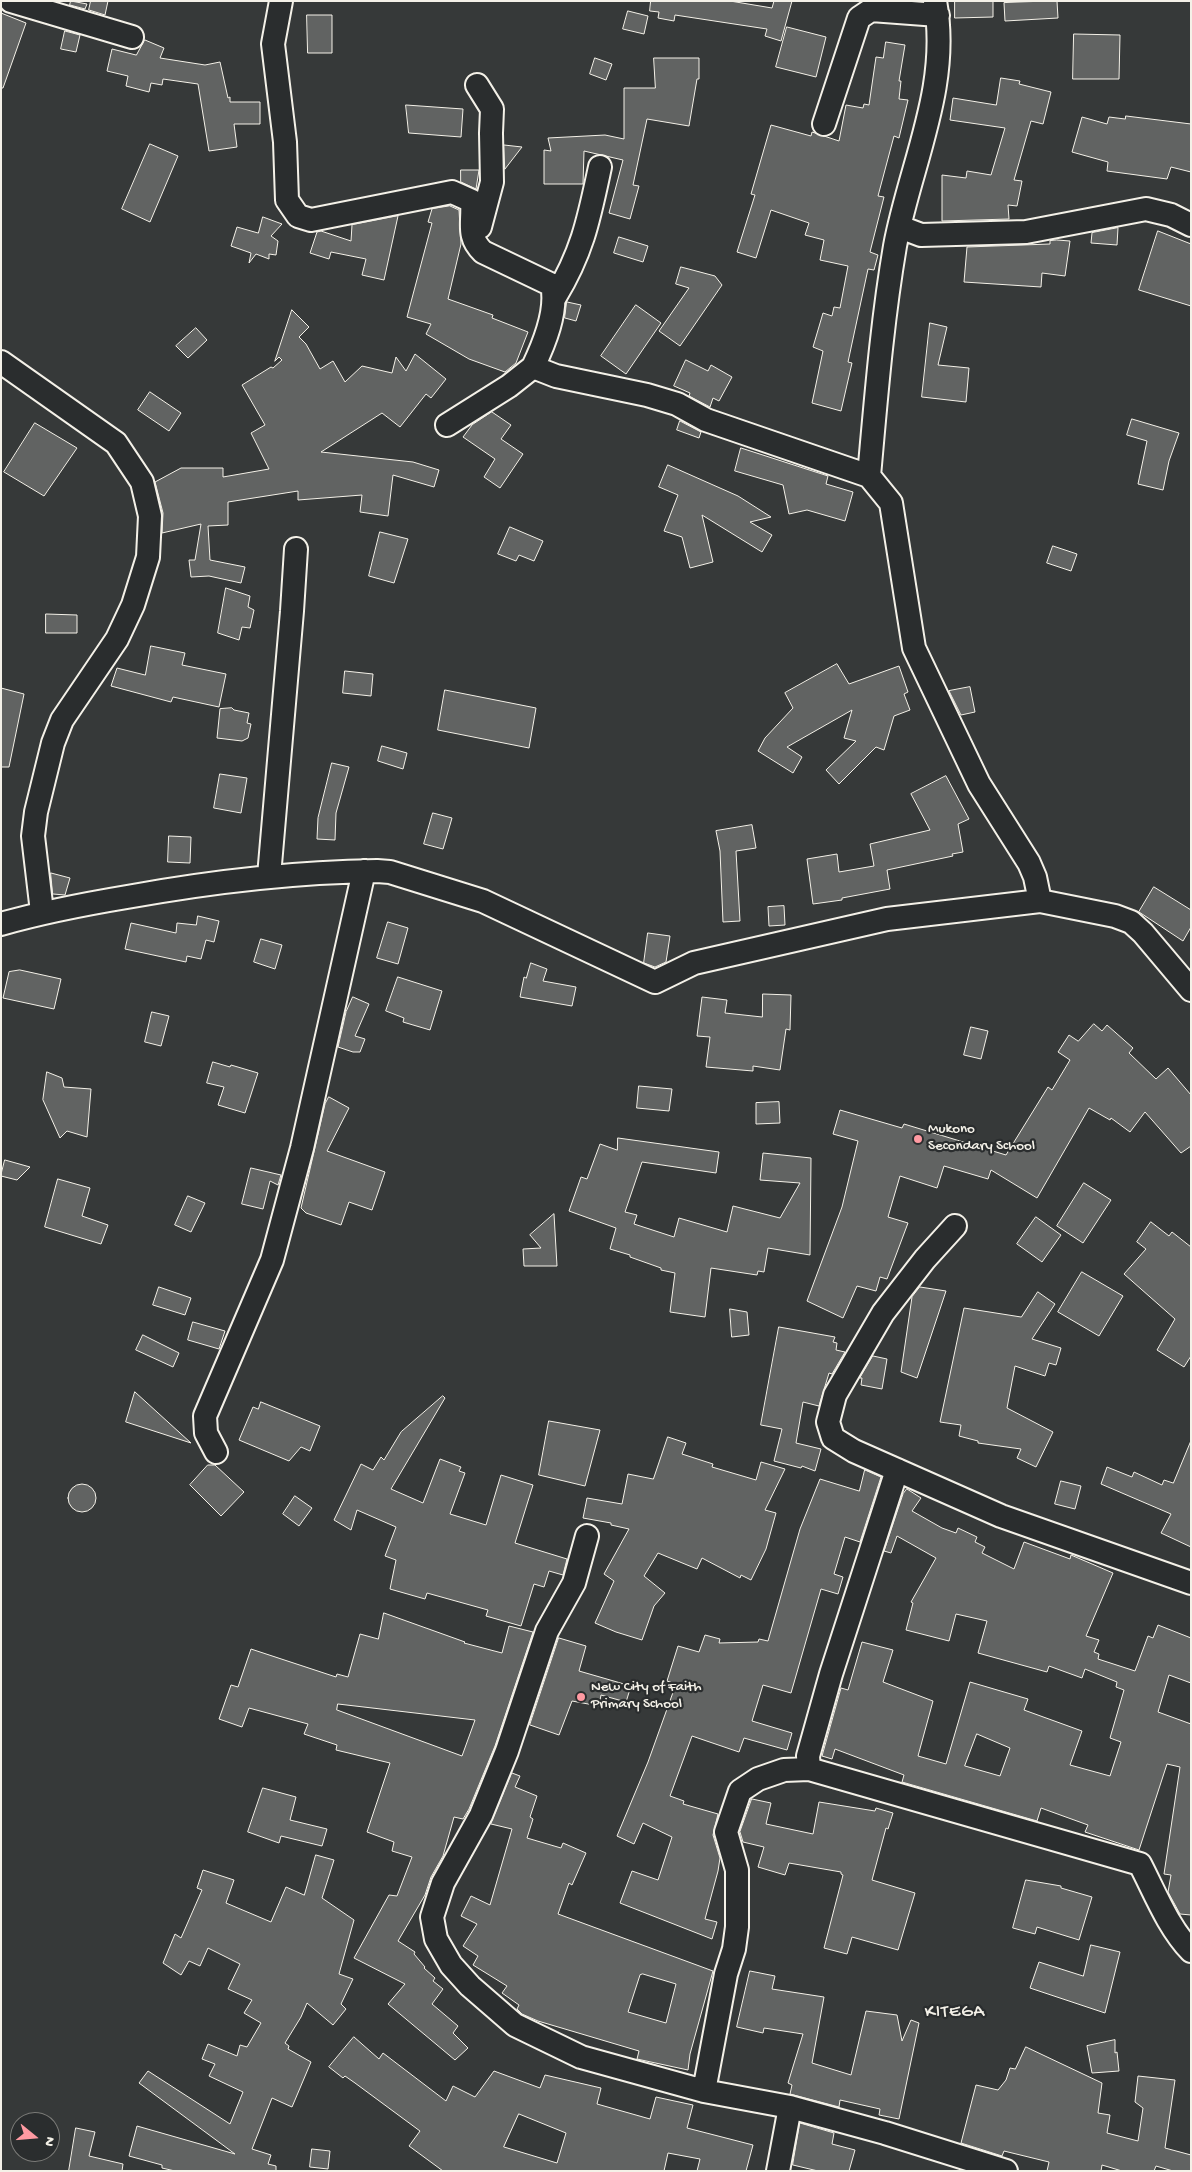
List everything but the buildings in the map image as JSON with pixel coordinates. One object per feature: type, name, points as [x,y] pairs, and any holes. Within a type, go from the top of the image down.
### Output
[{"type":"street","points":[[11,1],[132,37]]},
{"type":"street","points":[[280,1],[273,44],[285,142],[287,200],[300,218],[311,220],[452,192],[472,201],[471,235],[474,244],[483,252],[552,286],[555,297]]},
{"type":"street","points":[[824,124],[859,18],[871,10],[936,8],[939,44],[932,107],[900,227],[882,325],[869,476]]},
{"type":"street","points":[[474,244],[492,182],[492,109],[477,85]]},
{"type":"street","points":[[447,425],[509,386],[533,367],[548,325],[555,297],[579,252],[588,223],[600,167]]},
{"type":"street","points":[[900,227],[921,235],[1026,232],[1146,209],[1171,215],[1191,225]]},
{"type":"street","points":[[1,362],[116,443],[142,482],[150,516],[148,557],[133,605],[117,639],[62,720],[53,743],[36,812],[33,836],[42,912]]},
{"type":"street","points":[[533,367],[556,376],[648,395],[677,404],[706,420],[869,476],[891,503],[914,648],[979,784],[1030,864],[1040,901]]},
{"type":"street","points":[[269,876],[296,549]]},
{"type":"street","points":[[1,924],[42,912],[200,884],[269,876],[364,871],[390,872],[483,901],[655,982],[694,963],[887,919],[1040,901],[1115,916],[1131,922],[1143,933],[1191,990]]},
{"type":"street","points":[[216,1452],[206,1433],[205,1416],[272,1260],[302,1148],[364,871]]},
{"type":"street","points":[[954,1226],[925,1259],[883,1313],[835,1395],[828,1422],[834,1438],[854,1451],[1001,1516],[1191,1583]]},
{"type":"street","points":[[809,1769],[808,1756],[831,1674],[897,1470]]},
{"type":"street","points":[[587,1536],[574,1583],[547,1631],[507,1751],[484,1808],[442,1883],[432,1917],[436,1939],[451,1965],[470,1986],[515,2025],[581,2056],[704,2091],[790,2107],[885,2133],[1006,2171]]},
{"type":"street","points":[[704,2091],[724,1982],[734,1949],[737,1927],[737,1870],[726,1832],[740,1791],[758,1779],[784,1770],[809,1769],[1140,1864],[1149,1884],[1182,1941],[1191,1951]]},
{"type":"street","points":[[778,2171],[790,2107]]},
{"type":"place","name":"Mukono Secondary School","points":[[918,1139]]},
{"type":"place","name":"New City of Faith Primary School","points":[[581,1697]]},
{"type":"district","name":"KITEGA","points":[[955,2013]]}]
